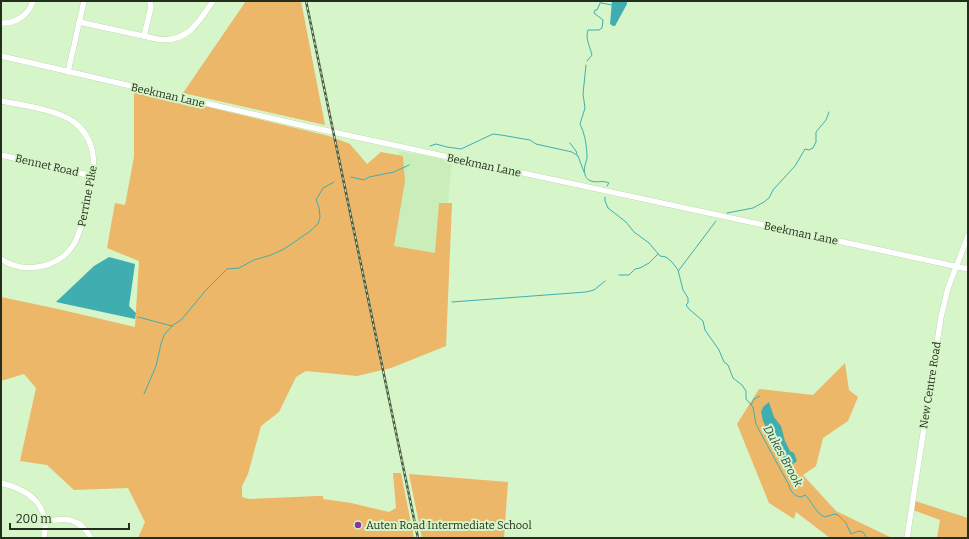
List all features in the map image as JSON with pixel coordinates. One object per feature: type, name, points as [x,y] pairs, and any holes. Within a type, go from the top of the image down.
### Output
[{"type":"street","points":[[1,23],[11,23],[22,16],[30,8],[33,1]]},
{"type":"street","points":[[68,72],[84,1]]},
{"type":"street","points":[[144,36],[151,8],[150,1]]},
{"type":"street","points":[[79,22],[163,40],[177,38],[185,35],[195,27],[213,1]]},
{"type":"street","name":"Beekman Lane","points":[[1,56],[305,126],[968,269]]},
{"type":"street","name":"Perrine Pike","points":[[1,101],[55,113],[73,122],[86,135],[92,149],[94,162],[80,230],[74,243],[65,254],[53,263],[33,268],[15,266],[1,259]]},
{"type":"street","name":"Bennet Road","points":[[1,155],[92,176]]},
{"type":"street","name":"New Centre Road","points":[[907,538],[941,317],[948,288],[968,236]]},
{"type":"street","points":[[1,483],[15,486],[32,497],[40,506],[45,522],[44,538]]},
{"type":"street","points":[[45,522],[59,519],[70,520],[83,527],[91,538]]},
{"type":"shaded area","points":[[246,1],[301,1],[325,125],[183,93]]},
{"type":"shaded area","points":[[134,89],[329,136],[350,144],[367,164],[381,152],[403,156],[405,181],[394,246],[435,253],[439,203],[452,203],[446,346],[391,368],[357,376],[306,371],[296,377],[279,412],[261,426],[248,474],[242,486],[242,497],[249,499],[323,496],[323,499],[351,503],[389,512],[396,508],[393,473],[401,473],[414,538],[138,538],[145,522],[128,488],[74,490],[47,465],[20,461],[36,388],[24,374],[1,381],[1,297],[135,327],[139,261],[107,248],[115,203],[125,205],[134,157]]},
{"type":"shaded area","points":[[399,151],[452,161],[442,260],[386,252]]},
{"type":"shaded area","points":[[845,363],[849,390],[858,397],[848,421],[823,438],[816,466],[803,475],[836,511],[892,538],[830,538],[796,512],[794,519],[769,503],[737,424],[759,389],[813,395]]},
{"type":"shaded area","points":[[409,474],[508,482],[504,538],[422,538]]},
{"type":"shaded area","points":[[915,501],[968,518],[968,538],[937,538],[940,520],[913,510]]},
{"type":"water","points":[[612,1],[627,1],[627,4],[615,26],[610,24]]},
{"type":"water","points":[[109,257],[135,264],[129,306],[136,313],[135,319],[56,302],[94,266]]},
{"type":"water","points":[[769,402],[774,417],[781,426],[785,441],[790,451],[794,453],[797,461],[790,466],[786,463],[773,439],[771,432],[763,421],[761,412],[763,407]]},
{"type":"waterway","name":"Dukes Brook","points":[[587,61],[592,55],[587,39],[588,30],[599,30],[602,28],[603,20],[594,13],[601,1]]},
{"type":"waterway","points":[[601,3],[612,5]]},
{"type":"waterway","name":"Dukes Brook","points":[[586,65],[583,94],[585,108],[580,124],[587,149],[584,172],[589,180],[593,182],[609,183],[607,186]]},
{"type":"waterway","points":[[727,213],[753,208],[769,198],[773,190],[795,166],[805,149],[809,150],[813,148],[816,142],[816,132],[826,120],[829,112]]},
{"type":"waterway","points":[[430,146],[436,144],[461,149],[493,134],[501,135],[530,140],[536,144],[572,152],[578,156],[584,172]]},
{"type":"waterway","points":[[570,143],[577,154]]},
{"type":"waterway","points":[[351,177],[364,180],[369,177],[394,172],[409,165]]},
{"type":"waterway","points":[[144,394],[156,366],[164,335],[172,326],[182,319],[206,290],[227,269],[239,268],[254,260],[271,255],[284,249],[309,232],[318,224],[320,217],[319,207],[316,200],[323,188],[334,182]]},
{"type":"waterway","name":"Dukes Brook","points":[[605,197],[608,208],[626,222],[634,232],[649,243],[660,256],[666,257],[672,262],[678,270],[683,290],[688,298],[688,303],[686,305],[703,321],[705,330],[719,350],[724,362],[728,365],[733,378],[742,385],[746,391],[746,399],[753,407],[756,424],[792,492],[801,497],[805,495],[816,510],[825,517],[834,514],[838,515],[846,523],[851,534],[859,531],[863,532],[867,538]]},
{"type":"waterway","points":[[679,270],[716,221]]},
{"type":"waterway","points":[[619,275],[629,275],[635,269],[649,263],[658,254]]},
{"type":"waterway","points":[[452,302],[586,292],[594,290],[605,281]]},
{"type":"waterway","points":[[138,317],[172,326]]},
{"type":"waterway","points":[[751,405],[754,399],[760,396]]},
{"type":"railway","points":[[306,1],[418,538]]},
{"type":"place","name":"Auten Road Intermediate School","points":[[358,525]]}]
